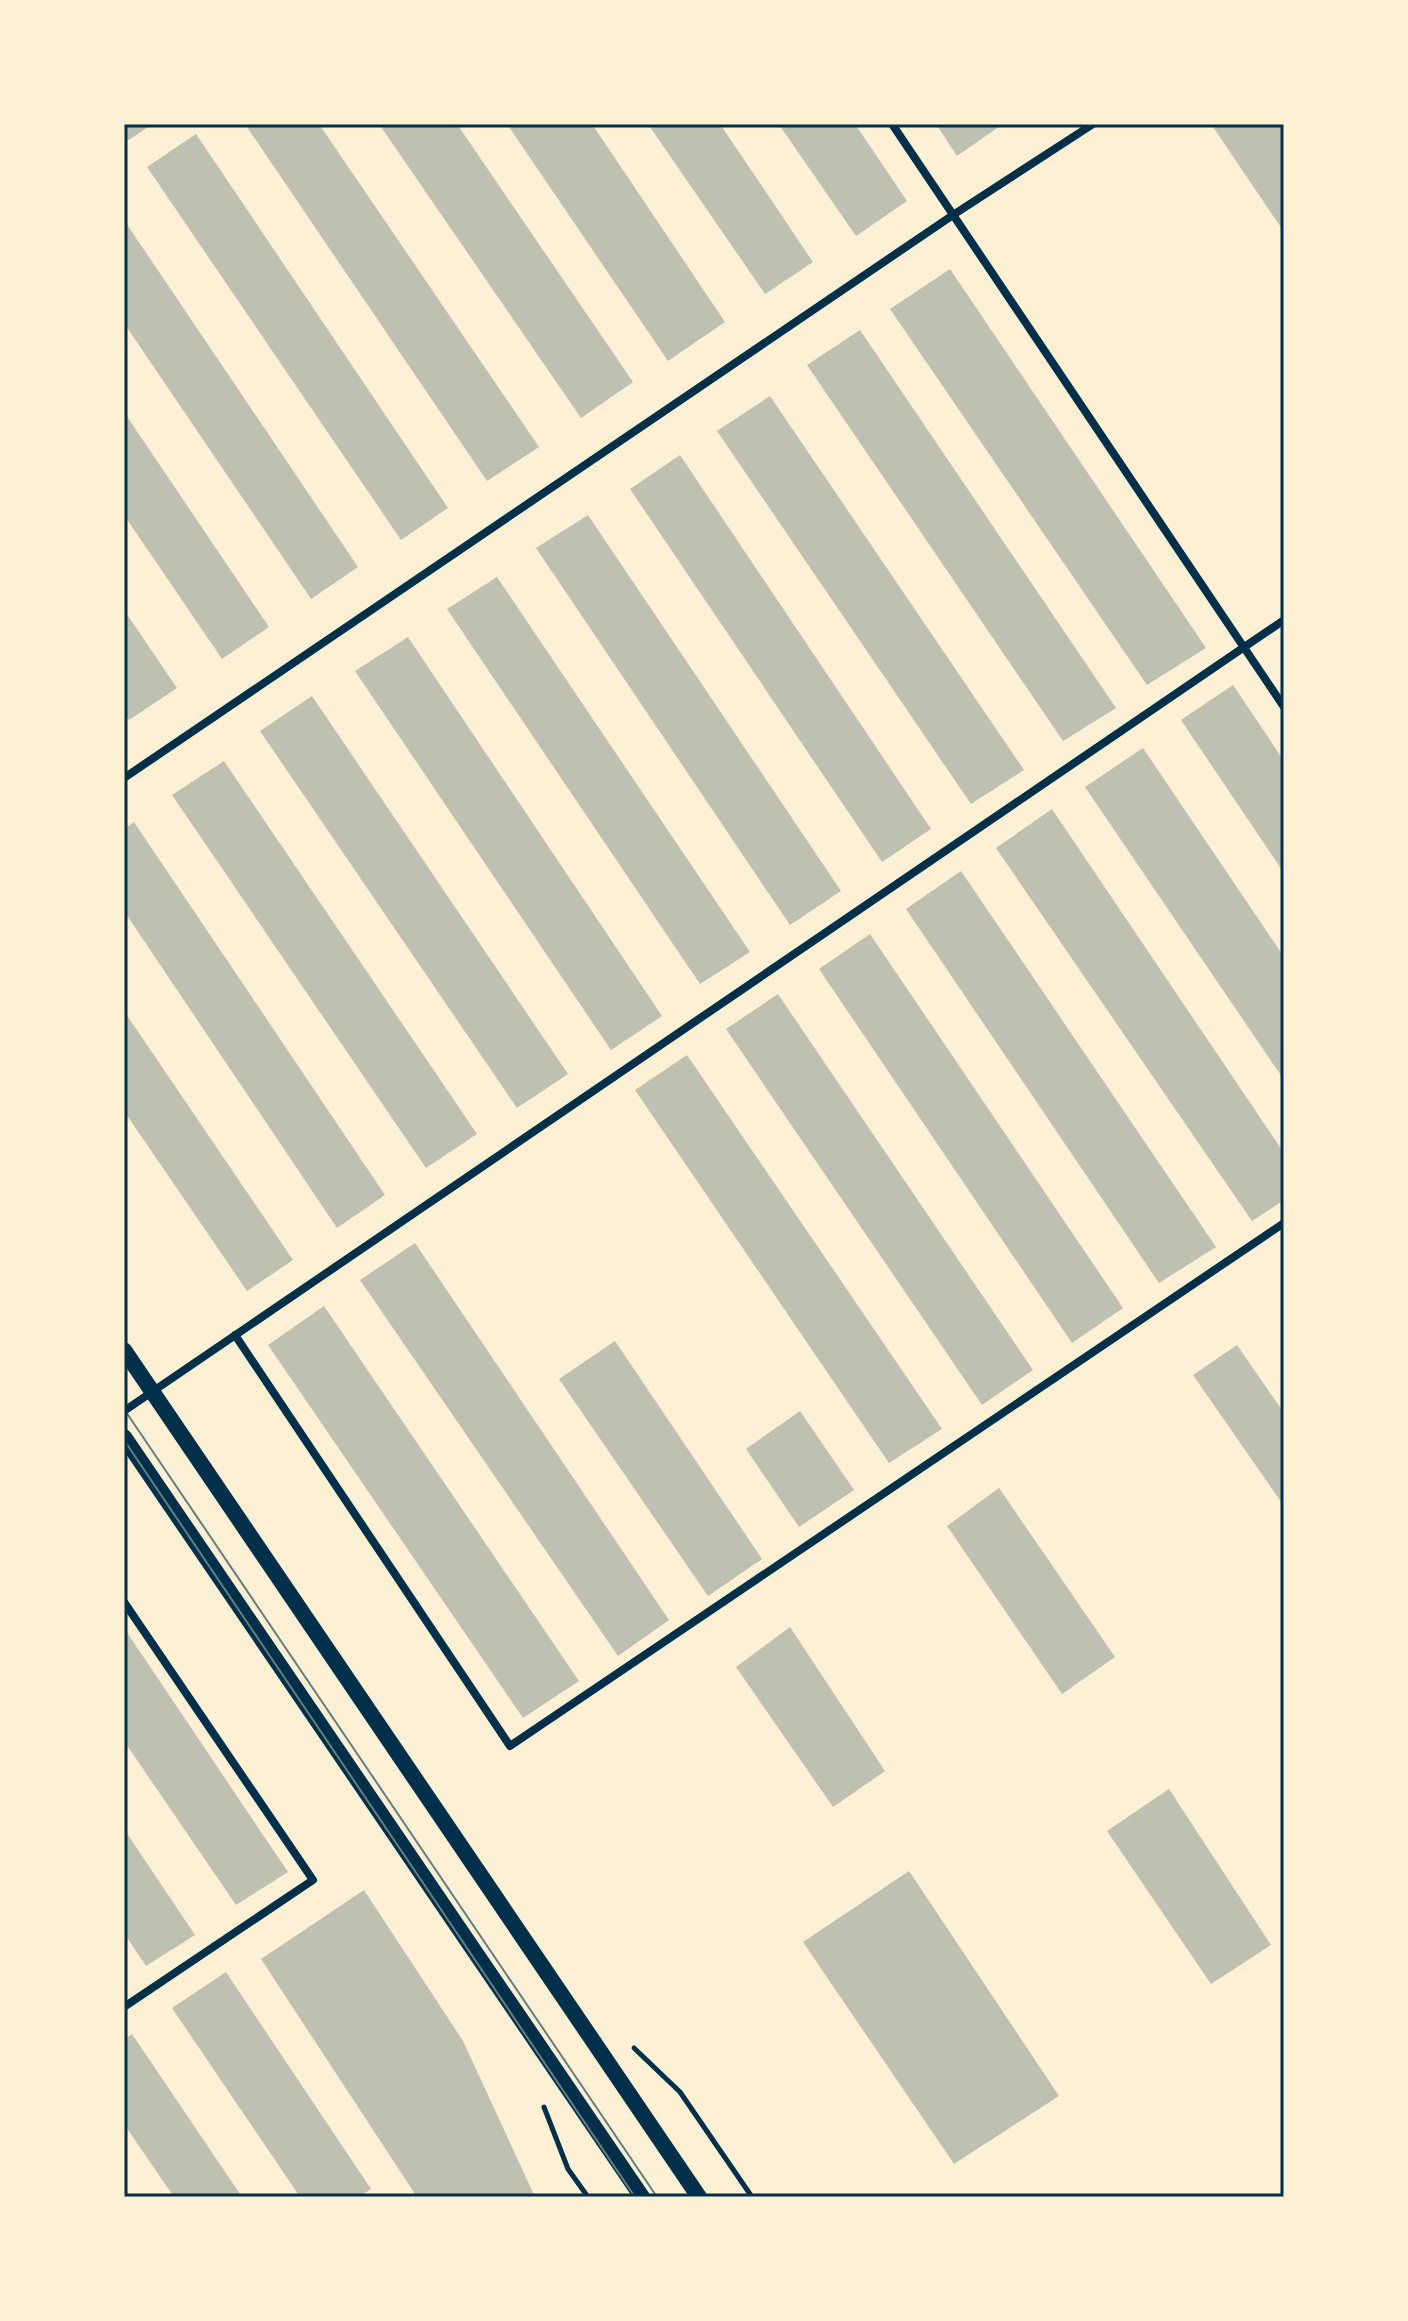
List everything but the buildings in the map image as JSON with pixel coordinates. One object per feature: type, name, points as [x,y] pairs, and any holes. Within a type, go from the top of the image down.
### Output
[{"type":"main road","points":[[124,1350],[699,2197]]},
{"type":"main road","points":[[124,1437],[642,2197]]},
{"type":"street","points":[[892,124],[1284,707]]},
{"type":"street","points":[[124,778],[953,215],[1093,124]]},
{"type":"street","points":[[124,1411],[1284,620]]},
{"type":"street","points":[[235,1335],[510,1746],[1284,1223]]},
{"type":"street","points":[[124,1602],[313,1880],[124,2007]]},
{"type":"tram line","points":[[124,1409],[657,2197]]},
{"type":"tram line","points":[[124,1440],[635,2197]]}]
